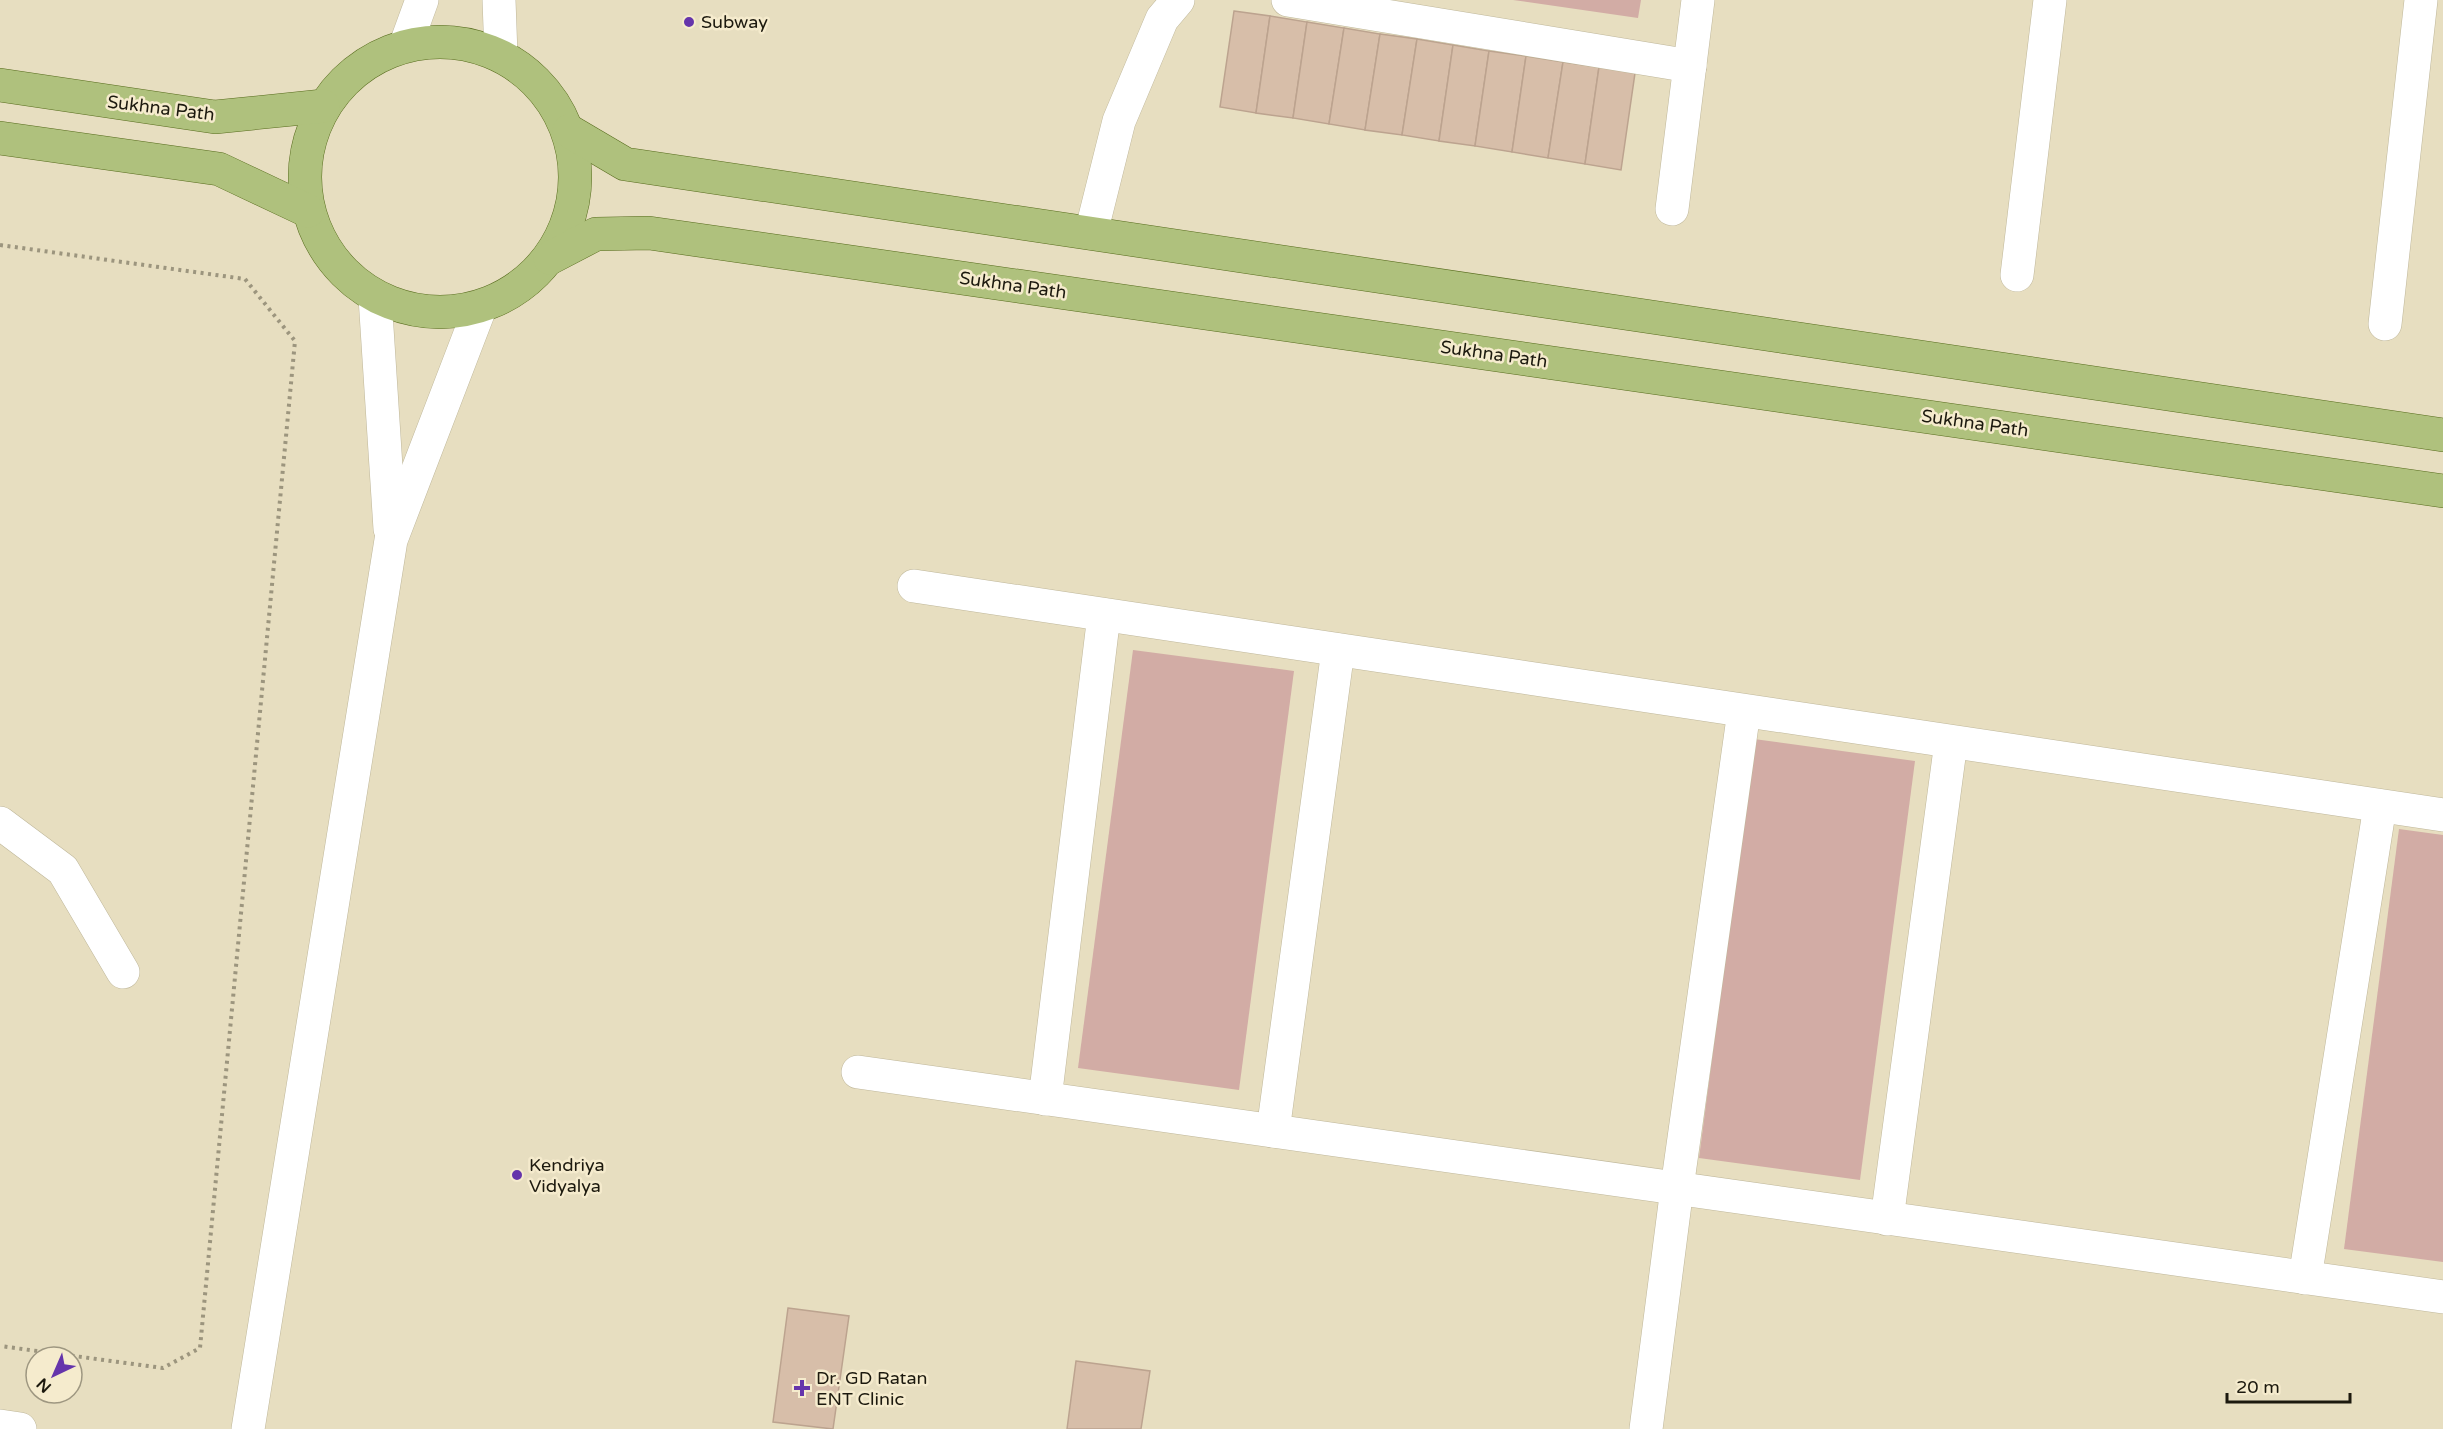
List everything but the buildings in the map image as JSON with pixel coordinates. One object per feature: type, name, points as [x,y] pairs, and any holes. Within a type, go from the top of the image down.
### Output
[{"type":"main road","points":[[453,41],[501,55],[546,90],[569,130],[576,190],[565,233],[550,258],[527,282],[480,308],[427,313],[375,297],[356,284],[335,264],[319,239],[308,211],[304,163],[323,106],[374,55],[406,44],[453,41]]},
{"type":"main road","name":"Sukhna Path","points":[[0,85],[215,117],[323,106]]},
{"type":"main road","points":[[569,130],[625,164],[2443,435]]},
{"type":"main road","points":[[0,138],[219,169],[308,211]]},
{"type":"main road","name":"Sukhna Path","points":[[550,258],[596,234],[649,233],[2443,491]]},
{"type":"street","points":[[406,44],[422,0]]},
{"type":"street","points":[[499,0],[501,55]]},
{"type":"street","points":[[1091,233],[1119,121],[1162,19],[1178,0]]},
{"type":"street","points":[[1288,0],[1420,11],[1690,66]]},
{"type":"street","points":[[1672,209],[1698,0]]},
{"type":"street","points":[[2017,275],[2050,0]]},
{"type":"street","points":[[2385,324],[2421,0]]},
{"type":"street","points":[[375,297],[391,540]]},
{"type":"street","points":[[248,1429],[391,540],[480,308]]},
{"type":"street","points":[[914,586],[2443,815]]},
{"type":"street","points":[[1045,1099],[1104,615]]},
{"type":"street","points":[[1273,1131],[1338,650]]},
{"type":"street","points":[[1646,1429],[1677,1188],[1744,711]]},
{"type":"street","points":[[1887,1219],[1951,742]]},
{"type":"street","points":[[2305,1278],[2379,806]]},
{"type":"street","points":[[0,823],[63,870],[123,972]]},
{"type":"street","points":[[858,1072],[2443,1297]]},
{"type":"street","points":[[0,1426],[20,1429]]},
{"type":"path","points":[[0,245],[245,279],[295,341],[200,1348],[163,1368],[0,1346]]},
{"type":"shaded area","points":[[1513,0],[1641,0],[1638,18]]},
{"type":"shaded area","points":[[1133,650],[1294,671],[1239,1090],[1078,1068]]},
{"type":"shaded area","points":[[1754,739],[1915,761],[1860,1180],[1699,1158]]},
{"type":"shaded area","points":[[2399,829],[2443,835],[2443,1262],[2344,1249]]},
{"type":"place","name":"Subway","points":[[689,22]]},
{"type":"place","name":"Kendriya Vidyalya","points":[[517,1175]]},
{"type":"place","name":"Dr. GD Ratan ENT Clinic","points":[[802,1388]]}]
